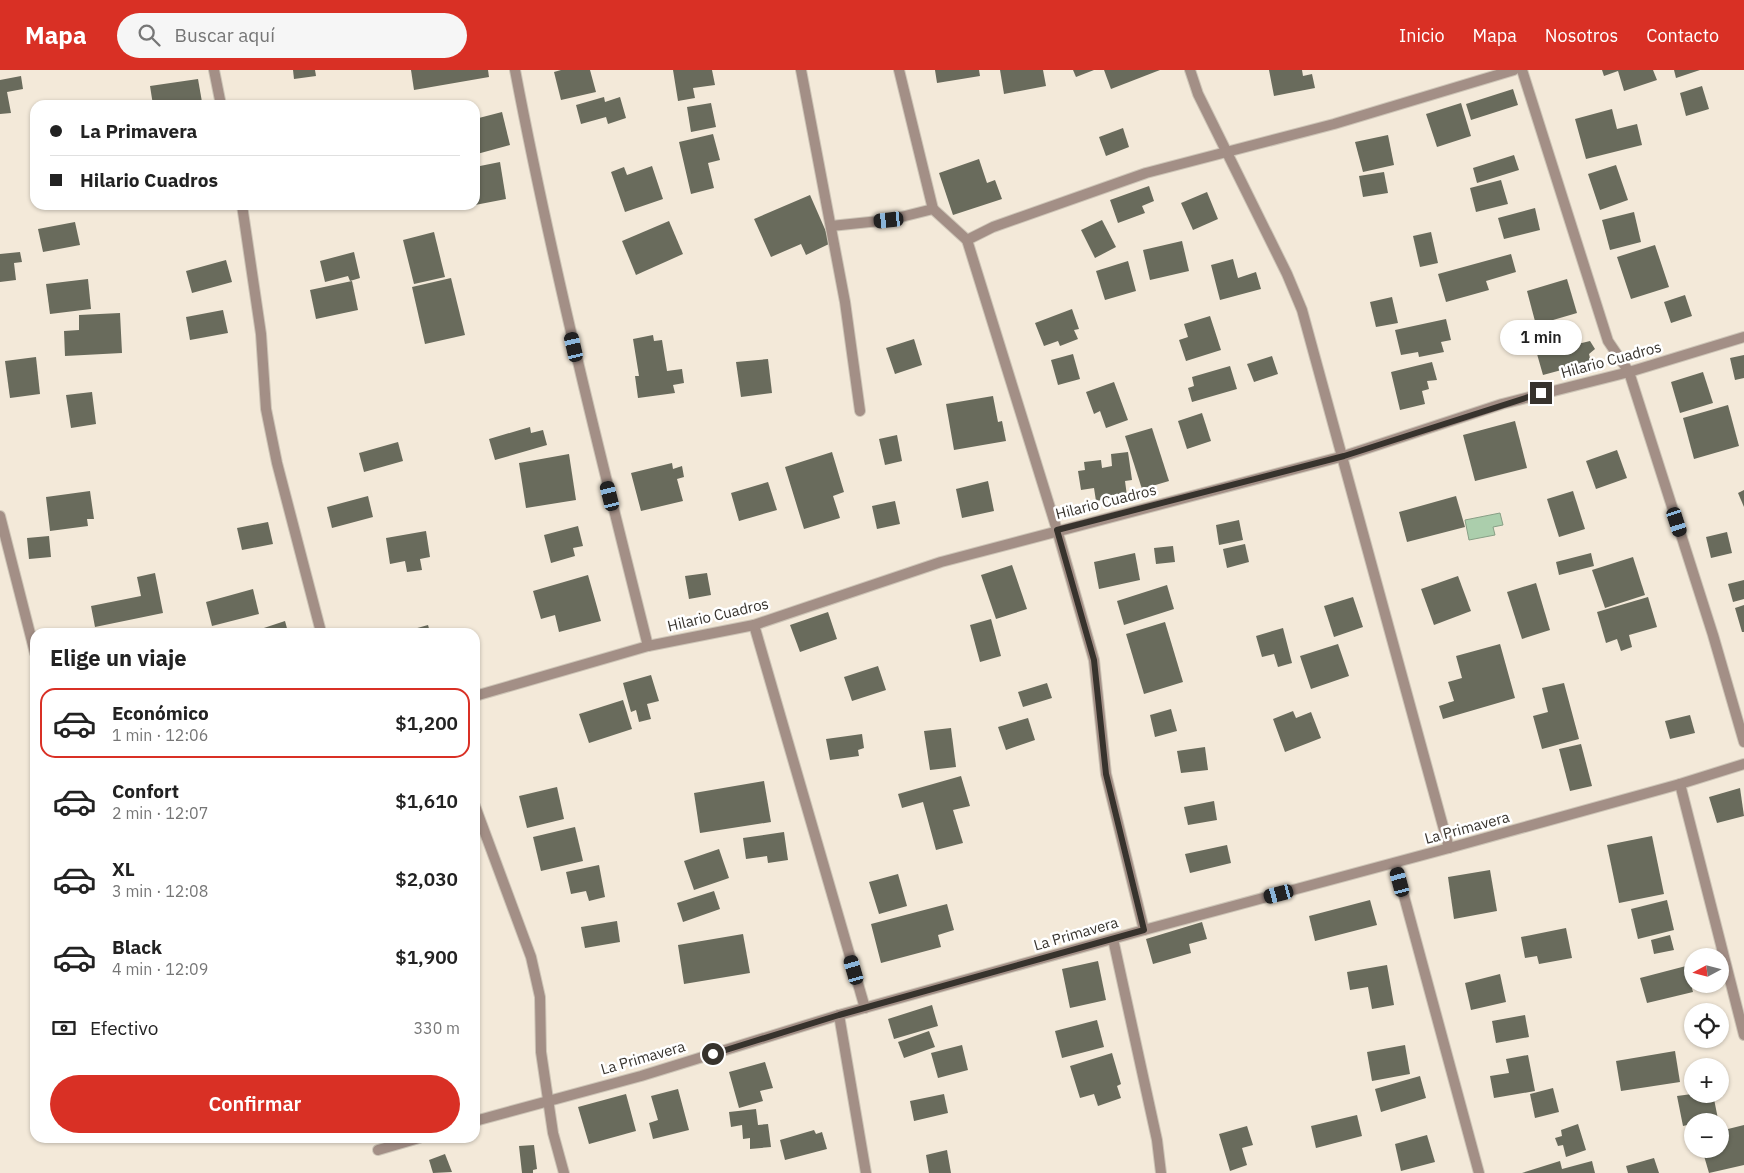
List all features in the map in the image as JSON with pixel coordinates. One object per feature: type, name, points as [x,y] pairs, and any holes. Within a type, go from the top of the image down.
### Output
[{"type":"street","points":[[214,70],[220,100]]},
{"type":"street","points":[[515,70],[536,182],[582,384],[648,646]]},
{"type":"street","points":[[801,70],[831,226],[860,411]]},
{"type":"street","points":[[900,70],[933,209],[967,240],[1057,530],[1094,660],[1106,774],[1144,930]]},
{"type":"street","points":[[1190,70],[1198,94],[1287,274],[1302,310],[1344,456],[1449,848]]},
{"type":"street","points":[[967,240],[993,227],[1146,173],[1334,124],[1483,75],[1514,70]]},
{"type":"street","points":[[1522,70],[1608,341],[1629,372],[1713,635],[1744,742]]},
{"type":"street","points":[[831,226],[889,220],[933,209]]},
{"type":"street","points":[[243,210],[261,334],[266,409],[277,464],[319,628]]},
{"type":"street","name":"Hilario Cuadros","points":[[480,695],[648,646],[754,625],[941,562],[1344,456],[1502,404],[1629,372],[1744,337]]},
{"type":"street","points":[[0,516],[30,633]]},
{"type":"street","points":[[754,625],[866,1008]]},
{"type":"street","name":"La Primavera","points":[[480,1119],[548,1099],[641,1076],[839,1015],[1680,784],[1744,764]]},
{"type":"street","points":[[1680,784],[1744,1035]]},
{"type":"street","points":[[480,819],[531,957],[540,997],[541,1052],[552,1133],[564,1173]]},
{"type":"street","points":[[1395,863],[1479,1173]]},
{"type":"street","points":[[1113,939],[1157,1140],[1161,1173]]},
{"type":"street","points":[[839,1015],[866,1173]]},
{"type":"street","points":[[378,1150],[402,1143]]},
{"type":"shaded area","points":[[1500,513],[1503,525],[1493,527],[1495,535],[1469,540],[1465,520]]},
{"type":"building","points":[[293,70],[315,70],[316,76],[294,79]]},
{"type":"building","points":[[411,70],[488,70],[489,77],[414,90]]},
{"type":"building","points":[[561,70],[590,70],[596,92],[561,100],[554,72]]},
{"type":"building","points":[[673,70],[712,70],[715,85],[693,88],[695,98],[678,101]]},
{"type":"building","points":[[935,70],[979,70],[980,76],[937,83]]},
{"type":"building","points":[[1000,70],[1043,70],[1046,86],[1004,94]]},
{"type":"building","points":[[1073,70],[1094,70],[1076,77]]},
{"type":"building","points":[[1104,70],[1160,70],[1111,89]]},
{"type":"building","points":[[1269,70],[1302,70],[1303,76],[1312,74],[1315,88],[1274,96]]},
{"type":"building","points":[[1602,70],[1653,70],[1657,80],[1624,91],[1618,71],[1604,76]]},
{"type":"building","points":[[1674,70],[1700,70],[1676,78]]},
{"type":"building","points":[[21,76],[23,89],[7,92],[11,113],[0,114],[0,80]]},
{"type":"building","points":[[198,79],[202,100],[152,100],[150,86]]},
{"type":"building","points":[[1702,86],[1709,109],[1686,116],[1680,93]]},
{"type":"building","points":[[1513,89],[1518,105],[1471,120],[1466,104]]},
{"type":"building","points":[[604,97],[605,102],[620,97],[626,118],[608,124],[606,117],[581,124],[576,105]]},
{"type":"building","points":[[711,103],[716,127],[691,132],[687,107]]},
{"type":"building","points":[[1461,103],[1471,136],[1437,147],[1426,114]]},
{"type":"building","points":[[1612,109],[1617,129],[1637,124],[1642,145],[1586,159],[1575,119]]},
{"type":"building","points":[[502,112],[510,145],[480,153],[480,118]]},
{"type":"building","points":[[1123,128],[1129,147],[1106,156],[1099,137]]},
{"type":"building","points":[[713,134],[720,160],[708,163],[714,188],[691,194],[679,142]]},
{"type":"building","points":[[1388,135],[1394,165],[1363,172],[1355,142]]},
{"type":"building","points":[[1514,155],[1519,170],[1477,183],[1473,168]]},
{"type":"building","points":[[979,159],[987,183],[995,180],[1002,199],[953,215],[939,173]]},
{"type":"building","points":[[500,162],[506,199],[480,204],[480,166]]},
{"type":"building","points":[[1616,165],[1628,200],[1600,210],[1588,174]]},
{"type":"building","points":[[652,166],[663,199],[625,212],[611,172],[624,167],[627,175]]},
{"type":"building","points":[[1384,172],[1388,193],[1363,197],[1359,176]]},
{"type":"building","points":[[1501,180],[1508,204],[1476,212],[1470,188]]},
{"type":"building","points":[[1149,186],[1154,201],[1142,206],[1145,213],[1118,223],[1110,200]]},
{"type":"building","points":[[1207,192],[1218,219],[1193,230],[1181,203]]},
{"type":"building","points":[[810,195],[831,243],[806,255],[801,244],[771,257],[754,219]]},
{"type":"building","points":[[1535,208],[1540,230],[1504,239],[1498,218]]},
{"type":"building","points":[[1634,212],[1641,242],[1610,250],[1602,220]]},
{"type":"building","points":[[1102,220],[1116,247],[1095,258],[1081,230]]},
{"type":"building","points":[[669,221],[683,254],[636,275],[622,241]]},
{"type":"building","points":[[75,222],[80,245],[43,252],[38,229]]},
{"type":"building","points":[[434,232],[445,277],[414,284],[403,240]]},
{"type":"building","points":[[1431,232],[1438,263],[1420,267],[1413,236]]},
{"type":"building","points":[[1182,241],[1189,271],[1150,280],[1143,250]]},
{"type":"building","points":[[1655,245],[1669,287],[1631,299],[1617,257]]},
{"type":"building","points":[[20,252],[22,262],[14,263],[16,280],[0,282],[0,254]]},
{"type":"building","points":[[354,252],[360,278],[350,281],[348,276],[325,282],[320,261]]},
{"type":"building","points":[[1511,254],[1516,272],[1486,281],[1489,290],[1446,302],[1438,274]]},
{"type":"building","points":[[1233,259],[1238,278],[1256,272],[1261,289],[1220,300],[1211,265]]},
{"type":"building","points":[[226,260],[232,282],[192,293],[186,271]]},
{"type":"building","points":[[1128,261],[1136,291],[1105,300],[1096,271]]},
{"type":"building","points":[[451,278],[465,335],[425,344],[412,287]]},
{"type":"building","points":[[88,279],[91,309],[50,314],[46,284]]},
{"type":"building","points":[[1567,279],[1577,313],[1536,325],[1527,291]]},
{"type":"building","points":[[352,281],[358,310],[316,319],[310,290]]},
{"type":"building","points":[[1685,295],[1692,316],[1671,323],[1664,302]]},
{"type":"building","points":[[1392,297],[1398,323],[1376,327],[1370,302]]},
{"type":"building","points":[[1072,309],[1079,329],[1074,330],[1078,339],[1060,346],[1058,341],[1044,346],[1035,323]]},
{"type":"building","points":[[223,310],[228,333],[190,340],[186,317]]},
{"type":"building","points":[[120,313],[122,353],[65,356],[64,331],[79,330],[79,315]]},
{"type":"building","points":[[1210,316],[1221,350],[1186,361],[1179,340],[1188,337],[1184,324]]},
{"type":"building","points":[[1446,319],[1451,340],[1441,342],[1444,352],[1419,357],[1418,352],[1401,355],[1395,330]]},
{"type":"building","points":[[653,335],[654,341],[662,340],[667,371],[682,369],[684,383],[673,385],[675,393],[638,398],[635,376],[639,376],[633,339]]},
{"type":"building","points":[[914,339],[922,365],[895,374],[886,348]]},
{"type":"building","points":[[1590,341],[1595,349],[1589,354],[1591,362],[1543,375],[1537,354]]},
{"type":"building","points":[[1073,354],[1080,379],[1058,385],[1051,360]]},
{"type":"building","points":[[1744,355],[1744,378],[1735,380],[1730,358]]},
{"type":"building","points":[[1272,356],[1278,374],[1254,382],[1247,364]]},
{"type":"building","points":[[36,357],[40,394],[10,398],[5,361]]},
{"type":"building","points":[[768,359],[772,393],[741,397],[736,362]]},
{"type":"building","points":[[1432,362],[1437,380],[1427,381],[1429,389],[1422,391],[1425,404],[1400,410],[1391,372]]},
{"type":"building","points":[[1230,366],[1237,389],[1192,402],[1188,388],[1194,386],[1192,377]]},
{"type":"building","points":[[1703,372],[1713,403],[1680,413],[1671,382]]},
{"type":"building","points":[[1114,382],[1128,420],[1106,428],[1100,411],[1094,414],[1086,392]]},
{"type":"building","points":[[92,392],[96,424],[71,428],[66,395]]},
{"type":"building","points":[[993,396],[998,422],[1002,421],[1006,441],[954,450],[946,404]]},
{"type":"building","points":[[1728,405],[1739,446],[1694,459],[1683,418]]},
{"type":"building","points":[[1202,413],[1211,441],[1187,449],[1178,421]]},
{"type":"building","points":[[1515,421],[1527,468],[1475,481],[1463,435]]},
{"type":"building","points":[[530,427],[531,433],[543,430],[547,445],[495,460],[489,439]]},
{"type":"building","points":[[1152,428],[1169,481],[1142,489],[1125,436]]},
{"type":"building","points":[[897,435],[902,461],[885,465],[879,439]]},
{"type":"building","points":[[398,442],[403,461],[364,472],[359,453]]},
{"type":"building","points":[[1617,450],[1627,478],[1596,489],[1586,461]]},
{"type":"building","points":[[832,452],[844,492],[833,496],[840,518],[804,529],[785,467]]},
{"type":"building","points":[[1128,452],[1132,480],[1125,481],[1127,496],[1096,501],[1094,488],[1081,490],[1078,471],[1085,470],[1084,462],[1101,460],[1102,468],[1112,466],[1111,454]]},
{"type":"building","points":[[569,454],[576,500],[526,508],[519,463]]},
{"type":"building","points":[[672,463],[673,469],[682,466],[684,477],[677,479],[683,501],[641,511],[631,473]]},
{"type":"building","points":[[988,481],[994,511],[962,518],[956,489]]},
{"type":"building","points":[[768,482],[777,510],[739,521],[731,493]]},
{"type":"building","points":[[1744,490],[1744,507],[1738,493]]},
{"type":"building","points":[[90,491],[94,519],[87,519],[88,526],[50,531],[46,497]]},
{"type":"building","points":[[1573,491],[1585,529],[1559,537],[1547,499]]},
{"type":"building","points":[[368,496],[373,517],[332,528],[327,507]]},
{"type":"building","points":[[1456,496],[1465,527],[1407,542],[1399,512]]},
{"type":"building","points":[[895,501],[900,524],[877,529],[872,506]]},
{"type":"building","points":[[1239,520],[1243,540],[1219,545],[1216,525]]},
{"type":"building","points":[[268,522],[273,544],[242,550],[237,528]]},
{"type":"building","points":[[578,526],[583,546],[573,548],[575,556],[551,563],[544,535]]},
{"type":"building","points":[[426,531],[430,557],[420,559],[422,570],[407,572],[405,561],[390,564],[386,538]]},
{"type":"building","points":[[1727,532],[1732,553],[1711,558],[1706,537]]},
{"type":"building","points":[[49,536],[51,557],[29,559],[27,538]]},
{"type":"building","points":[[1245,544],[1249,562],[1227,568],[1223,549]]},
{"type":"building","points":[[1173,546],[1175,562],[1156,564],[1154,548]]},
{"type":"building","points":[[1135,553],[1140,580],[1099,589],[1094,562]]},
{"type":"building","points":[[1591,553],[1594,566],[1559,575],[1556,562]]},
{"type":"building","points":[[1633,557],[1645,595],[1605,608],[1592,570]]},
{"type":"building","points":[[1012,565],[1027,609],[996,619],[981,575]]},
{"type":"building","points":[[155,573],[163,613],[95,627],[91,606],[141,596],[137,577]]},
{"type":"building","points":[[707,573],[711,595],[689,599],[685,576]]},
{"type":"building","points":[[588,575],[601,621],[559,632],[555,615],[541,619],[533,591]]},
{"type":"building","points":[[1458,576],[1471,611],[1434,625],[1421,589]]},
{"type":"building","points":[[1744,580],[1744,599],[1733,602],[1728,584]]},
{"type":"building","points":[[1536,583],[1550,630],[1522,639],[1507,592]]},
{"type":"building","points":[[1167,585],[1174,609],[1124,625],[1117,601]]},
{"type":"building","points":[[253,589],[259,614],[212,626],[206,602]]},
{"type":"building","points":[[1353,597],[1363,627],[1334,637],[1324,606]]},
{"type":"building","points":[[1648,597],[1657,627],[1629,635],[1632,647],[1621,651],[1617,639],[1606,643],[1597,612]]},
{"type":"building","points":[[1744,605],[1744,632],[1742,632],[1735,608]]},
{"type":"building","points":[[828,612],[837,639],[800,652],[790,625]]},
{"type":"building","points":[[991,619],[1001,656],[980,662],[970,625]]},
{"type":"building","points":[[285,621],[287,628],[264,628]]},
{"type":"building","points":[[1165,622],[1183,682],[1144,694],[1126,634]]},
{"type":"building","points":[[428,625],[429,628],[417,628]]},
{"type":"building","points":[[1283,628],[1292,663],[1278,667],[1274,654],[1262,657],[1256,636]]},
{"type":"building","points":[[1338,644],[1349,676],[1311,689],[1300,656]]},
{"type":"building","points":[[1500,644],[1515,698],[1443,719],[1439,706],[1454,701],[1448,682],[1462,678],[1456,656]]},
{"type":"building","points":[[878,666],[886,690],[852,701],[844,677]]},
{"type":"building","points":[[651,675],[659,701],[647,704],[651,719],[639,722],[636,710],[631,712],[623,683]]},
{"type":"building","points":[[1047,683],[1052,698],[1023,707],[1018,692]]},
{"type":"building","points":[[1564,683],[1579,739],[1542,749],[1533,716],[1548,712],[1542,688]]},
{"type":"building","points":[[623,700],[632,729],[589,743],[579,714]]},
{"type":"building","points":[[1171,709],[1177,731],[1155,737],[1150,715]]},
{"type":"building","points":[[1293,711],[1296,718],[1311,712],[1321,738],[1285,752],[1273,719]]},
{"type":"building","points":[[1690,715],[1695,733],[1670,739],[1665,721]]},
{"type":"building","points":[[1028,718],[1035,740],[1006,750],[998,727]]},
{"type":"building","points":[[951,728],[956,767],[930,770],[924,731]]},
{"type":"building","points":[[862,734],[864,748],[858,750],[859,756],[830,760],[826,739]]},
{"type":"building","points":[[1581,744],[1592,786],[1570,791],[1559,749]]},
{"type":"building","points":[[1205,747],[1208,770],[1181,773],[1177,751]]},
{"type":"building","points":[[961,776],[970,806],[953,810],[963,843],[936,850],[923,802],[902,808],[898,794]]},
{"type":"building","points":[[764,781],[771,822],[700,833],[694,793]]},
{"type":"building","points":[[557,787],[564,819],[527,828],[519,796]]},
{"type":"building","points":[[1740,788],[1744,816],[1717,823],[1709,797]]},
{"type":"building","points":[[1214,801],[1217,820],[1188,825],[1184,807]]},
{"type":"building","points":[[575,827],[583,861],[541,871],[533,837]]},
{"type":"building","points":[[784,832],[788,860],[768,863],[767,856],[746,859],[743,838]]},
{"type":"building","points":[[1652,836],[1664,894],[1619,903],[1607,845]]},
{"type":"building","points":[[1227,845],[1231,863],[1190,873],[1185,854]]},
{"type":"building","points":[[719,849],[729,878],[694,890],[684,861]]},
{"type":"building","points":[[599,865],[605,897],[589,901],[586,891],[571,894],[566,872]]},
{"type":"building","points":[[1490,870],[1497,911],[1454,919],[1448,877]]},
{"type":"building","points":[[898,874],[907,906],[879,914],[869,882]]},
{"type":"building","points":[[714,891],[720,909],[683,922],[677,903]]},
{"type":"building","points":[[1370,900],[1377,925],[1315,941],[1309,916]]},
{"type":"building","points":[[1667,900],[1674,930],[1638,939],[1631,909]]},
{"type":"building","points":[[947,904],[954,930],[938,935],[941,947],[881,963],[871,924]]},
{"type":"building","points":[[617,921],[620,942],[585,948],[581,927]]},
{"type":"building","points":[[1202,922],[1207,939],[1189,944],[1191,953],[1153,964],[1146,939]]},
{"type":"building","points":[[1566,928],[1572,958],[1539,964],[1537,956],[1525,958],[1521,937]]},
{"type":"building","points":[[743,934],[750,973],[684,984],[678,945]]},
{"type":"building","points":[[1670,935],[1674,950],[1654,954],[1651,940]]},
{"type":"building","points":[[1098,961],[1106,1000],[1070,1008],[1062,969]]},
{"type":"building","points":[[1387,965],[1394,1005],[1372,1009],[1368,987],[1350,990],[1347,972]]},
{"type":"building","points":[[1684,967],[1684,993],[1689,993],[1647,1003],[1640,978]]},
{"type":"building","points":[[1500,974],[1506,1002],[1471,1010],[1465,983]]},
{"type":"building","points":[[932,1005],[938,1026],[894,1039],[888,1019]]},
{"type":"building","points":[[1525,1015],[1529,1037],[1496,1043],[1492,1021]]},
{"type":"building","points":[[1097,1020],[1104,1047],[1062,1058],[1055,1031]]},
{"type":"building","points":[[929,1031],[935,1047],[904,1058],[898,1042]]},
{"type":"building","points":[[962,1045],[968,1070],[938,1078],[931,1053]]},
{"type":"building","points":[[1405,1045],[1410,1074],[1372,1081],[1367,1052]]},
{"type":"building","points":[[1675,1051],[1680,1082],[1621,1091],[1616,1061]]},
{"type":"building","points":[[1112,1053],[1121,1084],[1117,1086],[1121,1098],[1098,1106],[1094,1094],[1080,1098],[1070,1066]]},
{"type":"building","points":[[1528,1055],[1535,1091],[1494,1098],[1490,1076],[1509,1073],[1506,1059]]},
{"type":"building","points":[[765,1062],[773,1088],[760,1091],[763,1101],[739,1108],[729,1072]]},
{"type":"building","points":[[1420,1076],[1426,1098],[1381,1112],[1375,1089]]},
{"type":"building","points":[[1553,1088],[1559,1112],[1535,1118],[1530,1094]]},
{"type":"building","points":[[678,1089],[689,1130],[653,1139],[649,1123],[658,1120],[651,1096]]},
{"type":"building","points":[[626,1094],[636,1131],[589,1144],[578,1107]]},
{"type":"building","points":[[944,1094],[948,1113],[914,1121],[910,1101]]},
{"type":"building","points":[[1684,1095],[1684,1103],[1715,1103],[1717,1113],[1684,1113],[1683,1126],[1677,1096]]},
{"type":"building","points":[[756,1109],[758,1125],[768,1124],[771,1147],[750,1149],[750,1138],[743,1139],[742,1125],[731,1127],[729,1112]]},
{"type":"building","points":[[1357,1115],[1362,1136],[1316,1148],[1311,1126]]},
{"type":"building","points":[[1578,1124],[1586,1150],[1566,1157],[1563,1145],[1558,1146],[1555,1138],[1562,1136],[1561,1130]]},
{"type":"building","points":[[1744,1125],[1744,1165],[1709,1173],[1705,1158],[1729,1158],[1729,1129]]},
{"type":"building","points":[[1247,1126],[1253,1145],[1242,1148],[1247,1165],[1230,1171],[1219,1134]]},
{"type":"building","points":[[814,1130],[816,1134],[822,1132],[827,1149],[785,1160],[780,1140]]},
{"type":"building","points":[[1427,1135],[1435,1162],[1401,1171],[1395,1144]]},
{"type":"building","points":[[534,1145],[537,1169],[533,1170],[533,1173],[522,1173],[519,1146]]},
{"type":"building","points":[[947,1150],[951,1173],[929,1173],[926,1155]]},
{"type":"building","points":[[445,1154],[452,1172],[433,1173],[429,1160]]},
{"type":"building","points":[[1654,1158],[1659,1173],[1628,1173],[1626,1166]]},
{"type":"building","points":[[1560,1161],[1562,1169],[1592,1161],[1595,1173],[1522,1173]]},
{"type":"route","points":[[713,1054],[839,1015],[1144,930],[1106,774],[1094,660],[1057,530],[1344,456],[1541,393]]}]
